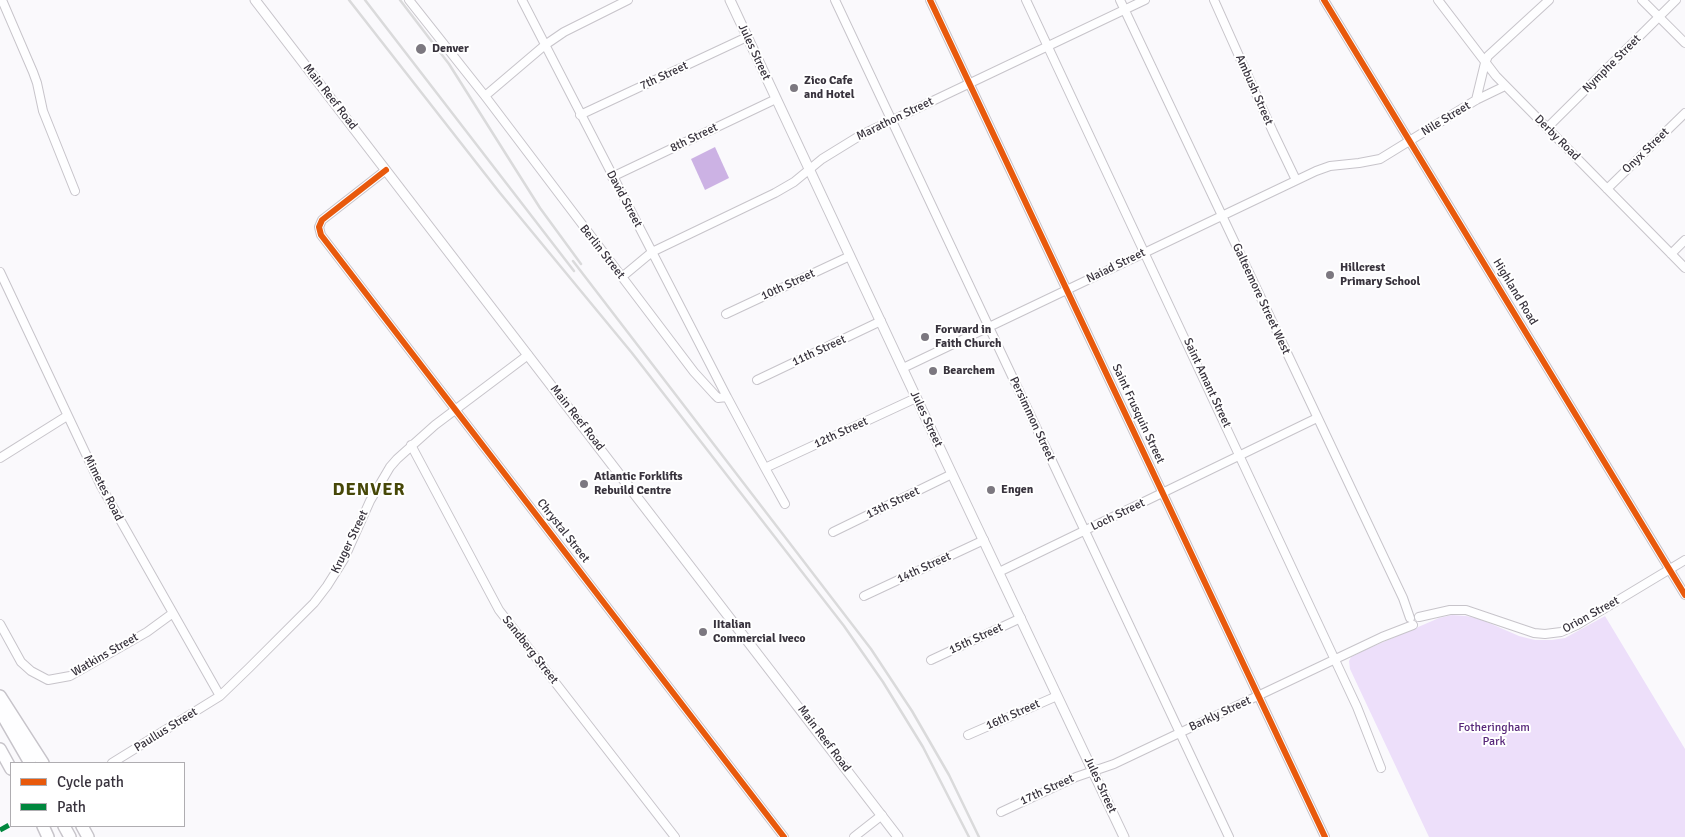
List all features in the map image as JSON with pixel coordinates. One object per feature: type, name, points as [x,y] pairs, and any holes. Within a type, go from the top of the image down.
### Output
[{"type":"highway","points":[[0,696],[42,762]]},
{"type":"highway","points":[[0,711],[29,762]]},
{"type":"highway","points":[[0,748],[10,767]]},
{"type":"main road","name":"Main Reef Road","points":[[255,0],[898,837]]},
{"type":"main road","name":"Jules Street","points":[[730,0],[1124,837]]},
{"type":"street","points":[[2,0],[33,72],[42,110],[76,191]]},
{"type":"street","name":"Berlin Street","points":[[410,0],[694,372],[715,396],[718,398],[727,397]]},
{"type":"street","name":"David Street","points":[[522,0],[727,397]]},
{"type":"street","points":[[485,96],[545,45],[564,32],[628,0]]},
{"type":"street","name":"Persimmon Street","points":[[835,0],[1229,837]]},
{"type":"street","name":"Saint Frusquin Street","points":[[930,0],[1325,837]]},
{"type":"street","name":"Saint Amant Street","points":[[1026,0],[1358,707],[1381,768]]},
{"type":"street","name":"Galteemore Street West","points":[[1120,0],[1414,620]]},
{"type":"street","name":"Marathon Street","points":[[652,252],[775,193],[794,182],[809,168],[852,140],[891,120],[1145,0]]},
{"type":"street","name":"Ambush Street","points":[[1214,0],[1296,180]]},
{"type":"street","name":"Highland Road","points":[[1324,0],[1685,595]]},
{"type":"street","name":"Derby Road","points":[[1438,0],[1485,63],[1506,86],[1685,268]]},
{"type":"street","points":[[1476,100],[1488,56],[1549,0]]},
{"type":"street","points":[[1642,0],[1685,43]]},
{"type":"street","name":"Nymphe Street","points":[[1547,128],[1676,0]]},
{"type":"street","name":"7th Street","points":[[580,115],[747,37]]},
{"type":"street","name":"Nile Street","points":[[1330,166],[1375,161],[1476,100],[1506,86]]},
{"type":"street","name":"8th Street","points":[[612,177],[776,99]]},
{"type":"street","name":"Onyx Street","points":[[1607,189],[1685,113]]},
{"type":"street","name":"Naiad Street","points":[[902,368],[1296,180],[1330,166]]},
{"type":"street","name":"Chrystal Street","points":[[386,170],[322,220],[319,227],[324,239],[784,837]]},
{"type":"street","points":[[1671,254],[1685,240]]},
{"type":"street","points":[[622,277],[652,252]]},
{"type":"street","name":"10th Street","points":[[726,314],[850,256]]},
{"type":"street","name":"Mimetes Road","points":[[0,272],[111,505],[220,696]]},
{"type":"street","name":"11th Street","points":[[757,380],[881,322]]},
{"type":"street","name":"Kruger Street","points":[[220,696],[314,603],[327,586],[344,559],[370,501],[390,467],[411,445],[455,409],[528,355]]},
{"type":"street","points":[[727,397],[764,468],[786,504]]},
{"type":"street","name":"12th Street","points":[[764,468],[916,398]]},
{"type":"street","points":[[0,458],[67,416]]},
{"type":"street","name":"Loch Street","points":[[999,572],[1317,418]]},
{"type":"street","name":"Sandberg Street","points":[[411,445],[499,610],[675,837]]},
{"type":"street","name":"13th Street","points":[[833,532],[952,474]]},
{"type":"street","name":"14th Street","points":[[864,596],[984,540]]},
{"type":"street","name":"Orion Street","points":[[1414,620],[1450,610],[1466,610],[1534,633],[1561,632],[1577,625],[1685,560]]},
{"type":"street","name":"Watkins Street","points":[[0,624],[21,662],[31,671],[48,680],[70,676],[139,637],[173,613]]},
{"type":"street","name":"15th Street","points":[[931,660],[1021,618]]},
{"type":"street","name":"Barkly Street","points":[[1093,772],[1114,764],[1335,660],[1400,629],[1414,620]]},
{"type":"street","name":"Paullus Street","points":[[114,762],[220,696]]},
{"type":"street","name":"16th Street","points":[[968,735],[1057,696]]},
{"type":"street","name":"17th Street","points":[[1001,812],[1076,777],[1093,772]]},
{"type":"street","points":[[854,837],[882,815]]},
{"type":"green space","name":"Fotheringham Park","points":[[1452,615],[1480,619],[1519,636],[1535,640],[1565,638],[1605,616],[1685,749],[1685,837],[1429,837],[1350,669],[1349,661],[1351,657],[1365,650],[1439,618]]},
{"type":"shaded area","points":[[715,147],[729,178],[705,190],[691,159]]},
{"type":"railway","points":[[349,0],[500,193],[632,353],[844,626],[883,682],[923,747],[969,837]]},
{"type":"railway","points":[[365,0],[574,271]]},
{"type":"railway","points":[[400,0],[449,64],[540,208],[581,264]]},
{"type":"railway","points":[[573,261],[871,649],[912,711],[949,775],[979,837]]},
{"type":"marked path","points":[[0,830],[10,825]]},
{"type":"cycle path","points":[[930,0],[1325,837]]},
{"type":"cycle path","points":[[1324,0],[1685,595]]},
{"type":"cycle path","points":[[386,170],[322,220],[319,227],[321,235],[784,837]]},
{"type":"place","name":"Denver","points":[[421,49]]},
{"type":"place","name":"Zico Cafe and Hotel","points":[[794,88]]},
{"type":"place","name":"Hillcrest Primary School","points":[[1330,275]]},
{"type":"place","name":"Forward in Faith Church","points":[[925,337]]},
{"type":"place","name":"Bearchem","points":[[933,371]]},
{"type":"place","name":"Atlantic Forklifts Rebuild Centre","points":[[584,484]]},
{"type":"place","name":"Engen","points":[[991,490]]},
{"type":"place","name":"IItalian Commercial Iveco","points":[[703,632]]},
{"type":"district","name":"DENVER","points":[[369,490]]}]
